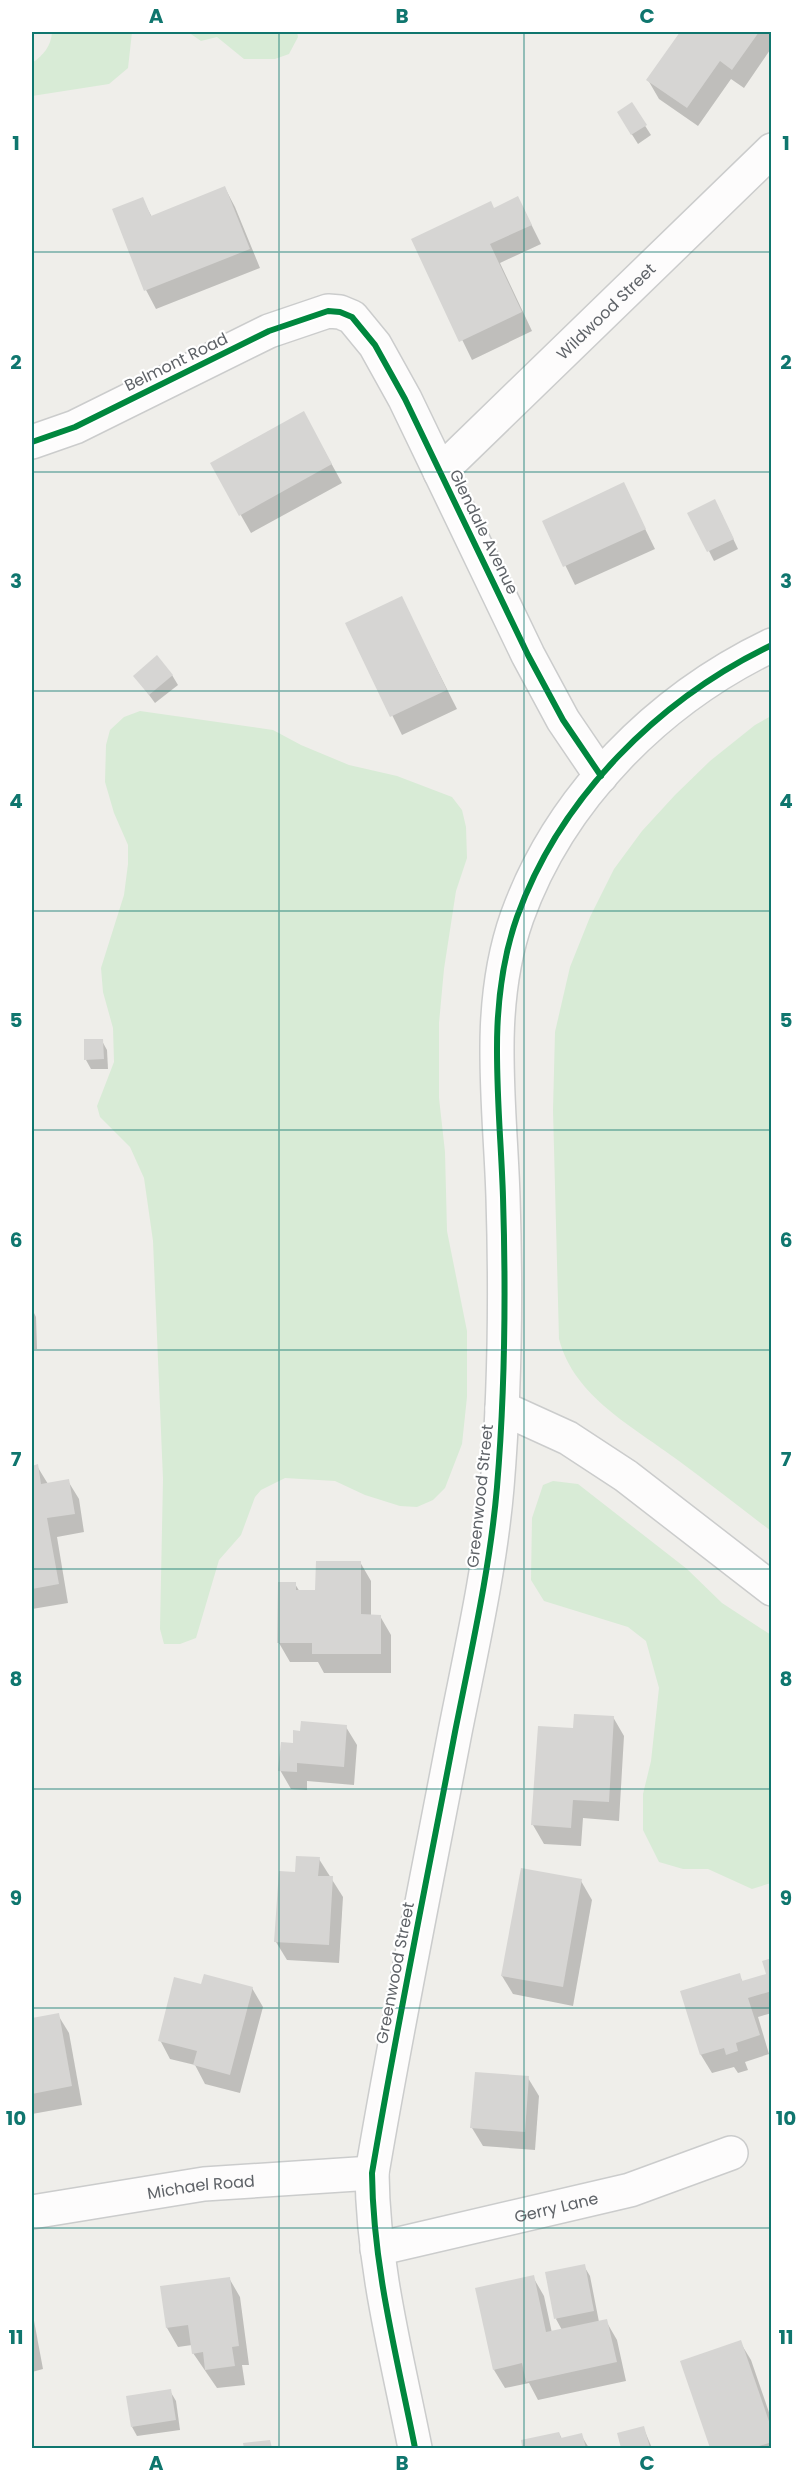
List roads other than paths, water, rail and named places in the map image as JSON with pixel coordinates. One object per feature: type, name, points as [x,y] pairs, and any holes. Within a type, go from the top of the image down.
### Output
[{"type":"street","name":"Wildwood Street","points":[[440,472],[771,150]]},
{"type":"street","name":"Glendale Avenue","points":[[334,311],[352,316],[375,345],[440,472],[528,655],[563,720],[600,776]]},
{"type":"street","name":"Belmont Road","points":[[32,442],[75,427],[269,331],[317,314],[334,311]]},
{"type":"street","name":"Greenwood Street","points":[[415,2448],[385,2307],[372,2208],[372,2173],[486,1569],[495,1505],[502,1408],[504,1233],[495,1066],[500,982],[518,914],[544,856],[600,776],[650,725],[687,695],[725,670],[771,645]]},
{"type":"street","points":[[502,1408],[568,1438],[626,1476],[771,1589]]},
{"type":"street","name":"Gerry Lane","points":[[377,2249],[630,2190],[731,2152]]},
{"type":"street","name":"Michael Road","points":[[32,2212],[204,2184],[372,2173]]}]
